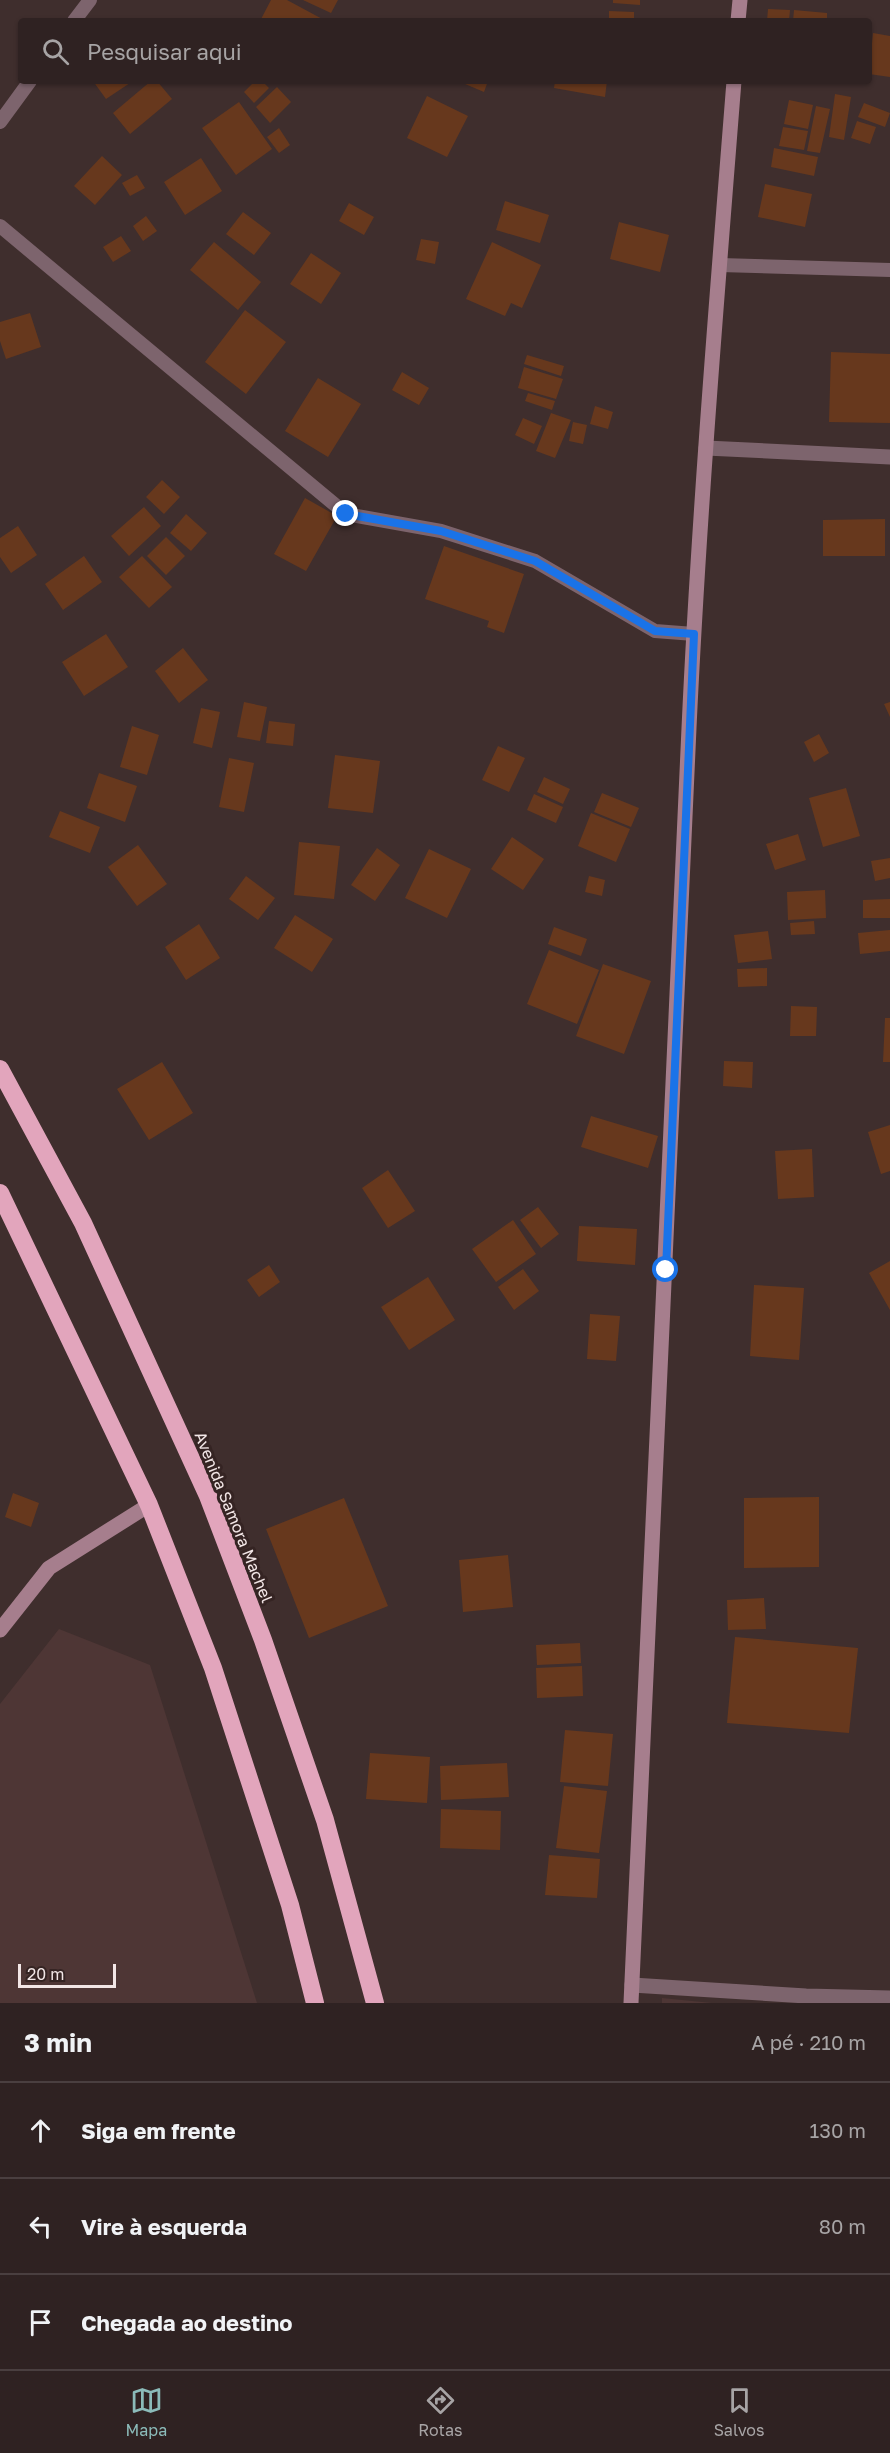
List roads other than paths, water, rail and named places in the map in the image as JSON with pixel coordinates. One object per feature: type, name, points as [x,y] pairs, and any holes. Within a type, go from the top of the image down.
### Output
[{"type":"highway","name":"Avenida Samora Machel","points":[[0,1068],[83,1223],[208,1496],[263,1641],[325,1820],[375,2003]]},
{"type":"highway","points":[[0,1193],[149,1505],[213,1668],[290,1905],[315,2003]]},
{"type":"main road","points":[[738,18],[740,0]]},
{"type":"main road","points":[[631,2003],[648,1680],[694,634],[734,84]]},
{"type":"main road","points":[[0,1630],[50,1568],[149,1505]]},
{"type":"street","points":[[706,448],[890,457]]},
{"type":"street","points":[[632,1985],[806,1996],[890,1998]]},
{"type":"lane","points":[[76,18],[90,0]]},
{"type":"lane","points":[[0,122],[28,84]]},
{"type":"lane","points":[[0,226],[346,514],[441,531],[535,561],[655,631],[694,634]]},
{"type":"lane","points":[[720,266],[890,270]]}]
